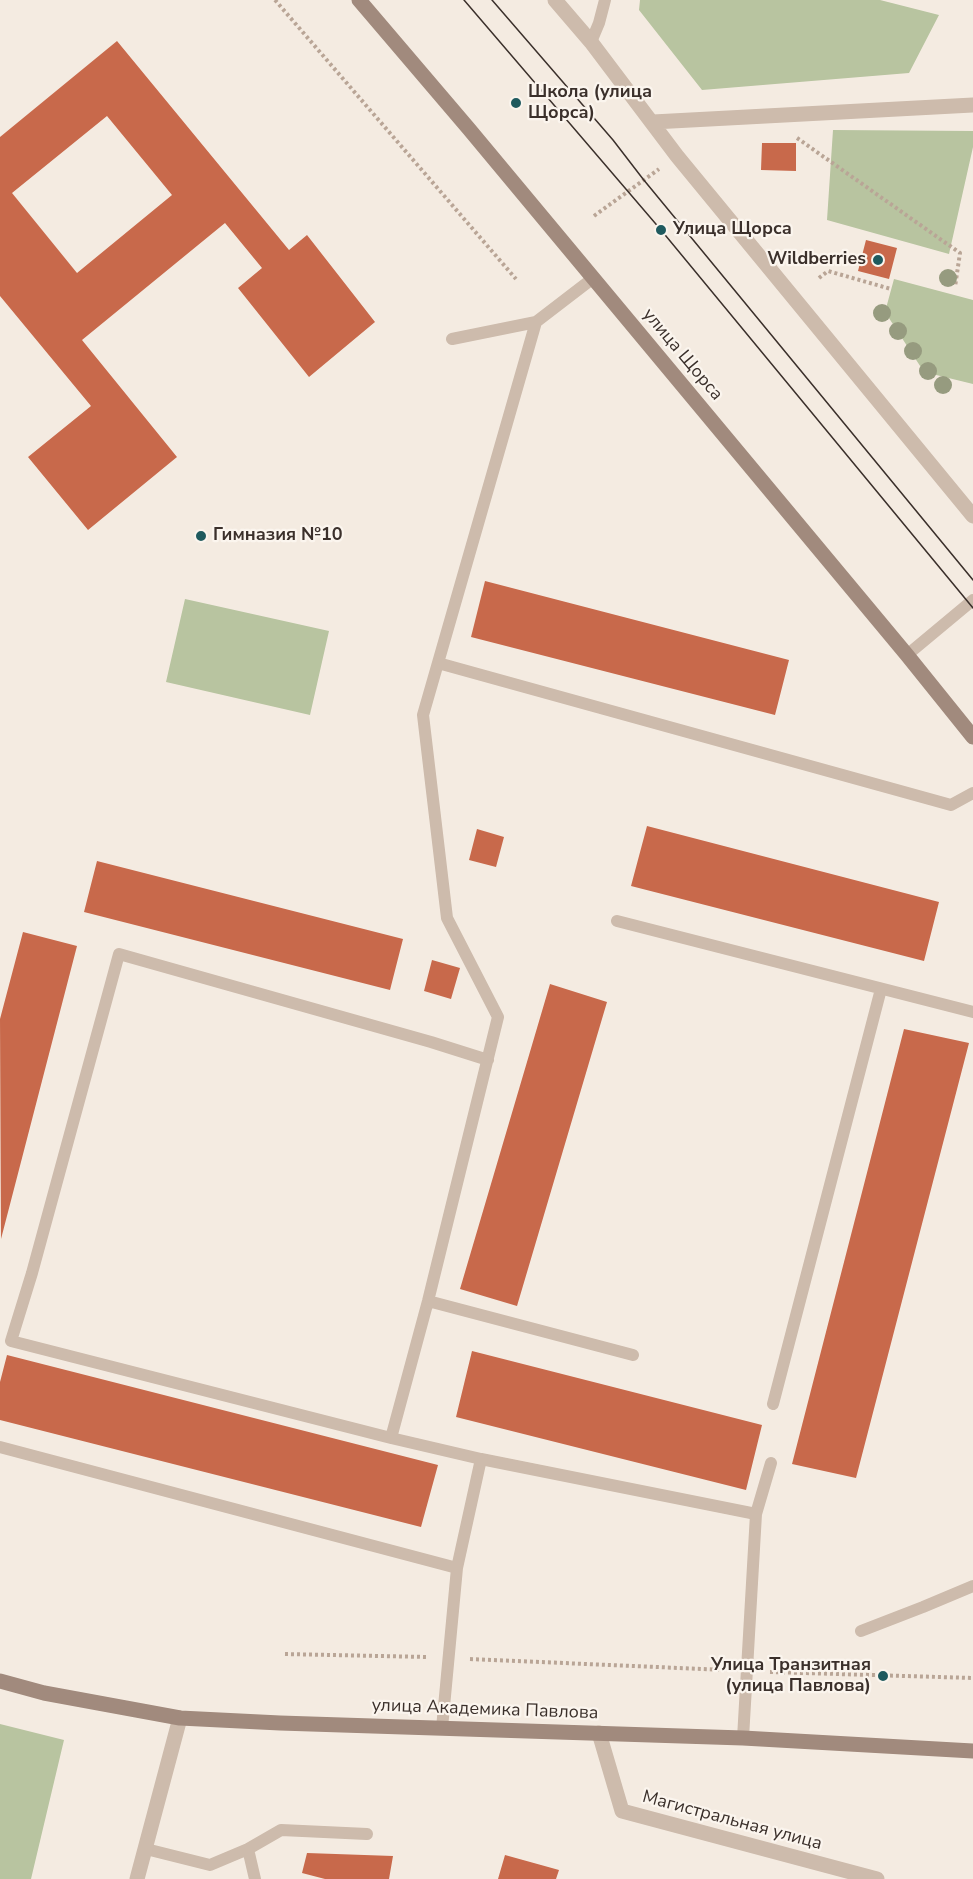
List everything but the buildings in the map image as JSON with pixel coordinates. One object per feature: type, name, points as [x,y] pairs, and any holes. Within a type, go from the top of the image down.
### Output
[{"type":"main road","name":"улица Щорса","points":[[359,0],[973,737]]},
{"type":"main road","name":"улица Академика Павлова","points":[[0,1682],[180,1718],[743,1738],[973,1751]]},
{"type":"street","points":[[555,0],[591,42],[677,156],[971,511]]},
{"type":"street","points":[[653,122],[973,105]]},
{"type":"street","points":[[137,1879],[180,1718]]},
{"type":"street","name":"Магистральная улица","points":[[599,1733],[621,1811],[876,1879]]},
{"type":"lane","points":[[591,42],[605,0]]},
{"type":"lane","points":[[452,339],[536,322],[592,279]]},
{"type":"lane","points":[[392,1438],[498,1017],[447,918],[423,715],[536,322]]},
{"type":"lane","points":[[907,655],[973,600]]},
{"type":"lane","points":[[438,663],[951,804],[973,793]]},
{"type":"lane","points":[[617,921],[973,1012]]},
{"type":"lane","points":[[488,1060],[119,954],[32,1273],[11,1341],[481,1459],[756,1514]]},
{"type":"lane","points":[[773,1404],[881,989]]},
{"type":"lane","points":[[428,1301],[633,1355]]},
{"type":"lane","points":[[0,1448],[458,1568]]},
{"type":"lane","points":[[442,1728],[458,1568],[481,1459]]},
{"type":"lane","points":[[743,1738],[756,1514],[771,1463]]},
{"type":"lane","points":[[861,1631],[973,1586]]},
{"type":"lane","points":[[146,1849],[210,1865],[248,1849],[281,1830],[367,1834]]},
{"type":"lane","points":[[248,1849],[255,1879]]},
{"type":"path","points":[[276,0],[516,279]]},
{"type":"path","points":[[794,136],[960,254],[955,287]]},
{"type":"path","points":[[594,216],[677,156]]},
{"type":"path","points":[[819,278],[828,271],[891,289]]},
{"type":"path","points":[[285,1654],[973,1678]]},
{"type":"green space","points":[[640,0],[880,0],[939,15],[909,73],[702,90],[639,10]]},
{"type":"green space","points":[[833,130],[973,131],[973,147],[949,254],[827,220]]},
{"type":"green space","points":[[894,279],[973,300],[973,384],[924,372],[885,312]]},
{"type":"green space","points":[[185,599],[329,631],[310,715],[166,682]]},
{"type":"green space","points":[[0,1724],[64,1740],[31,1879],[0,1879]]},
{"type":"tram line","points":[[464,0],[661,230],[973,608]]},
{"type":"tram line","points":[[492,0],[613,140],[973,580]]},
{"type":"place","name":"Школа (улица Щорса)","points":[[516,103]]},
{"type":"place","name":"Улица Щорса","points":[[661,230]]},
{"type":"place","name":"Wildberries","points":[[878,260]]},
{"type":"place","name":"Гимназия №10","points":[[201,536]]},
{"type":"place","name":"Улица Транзитная (улица Павлова)","points":[[883,1676]]}]
